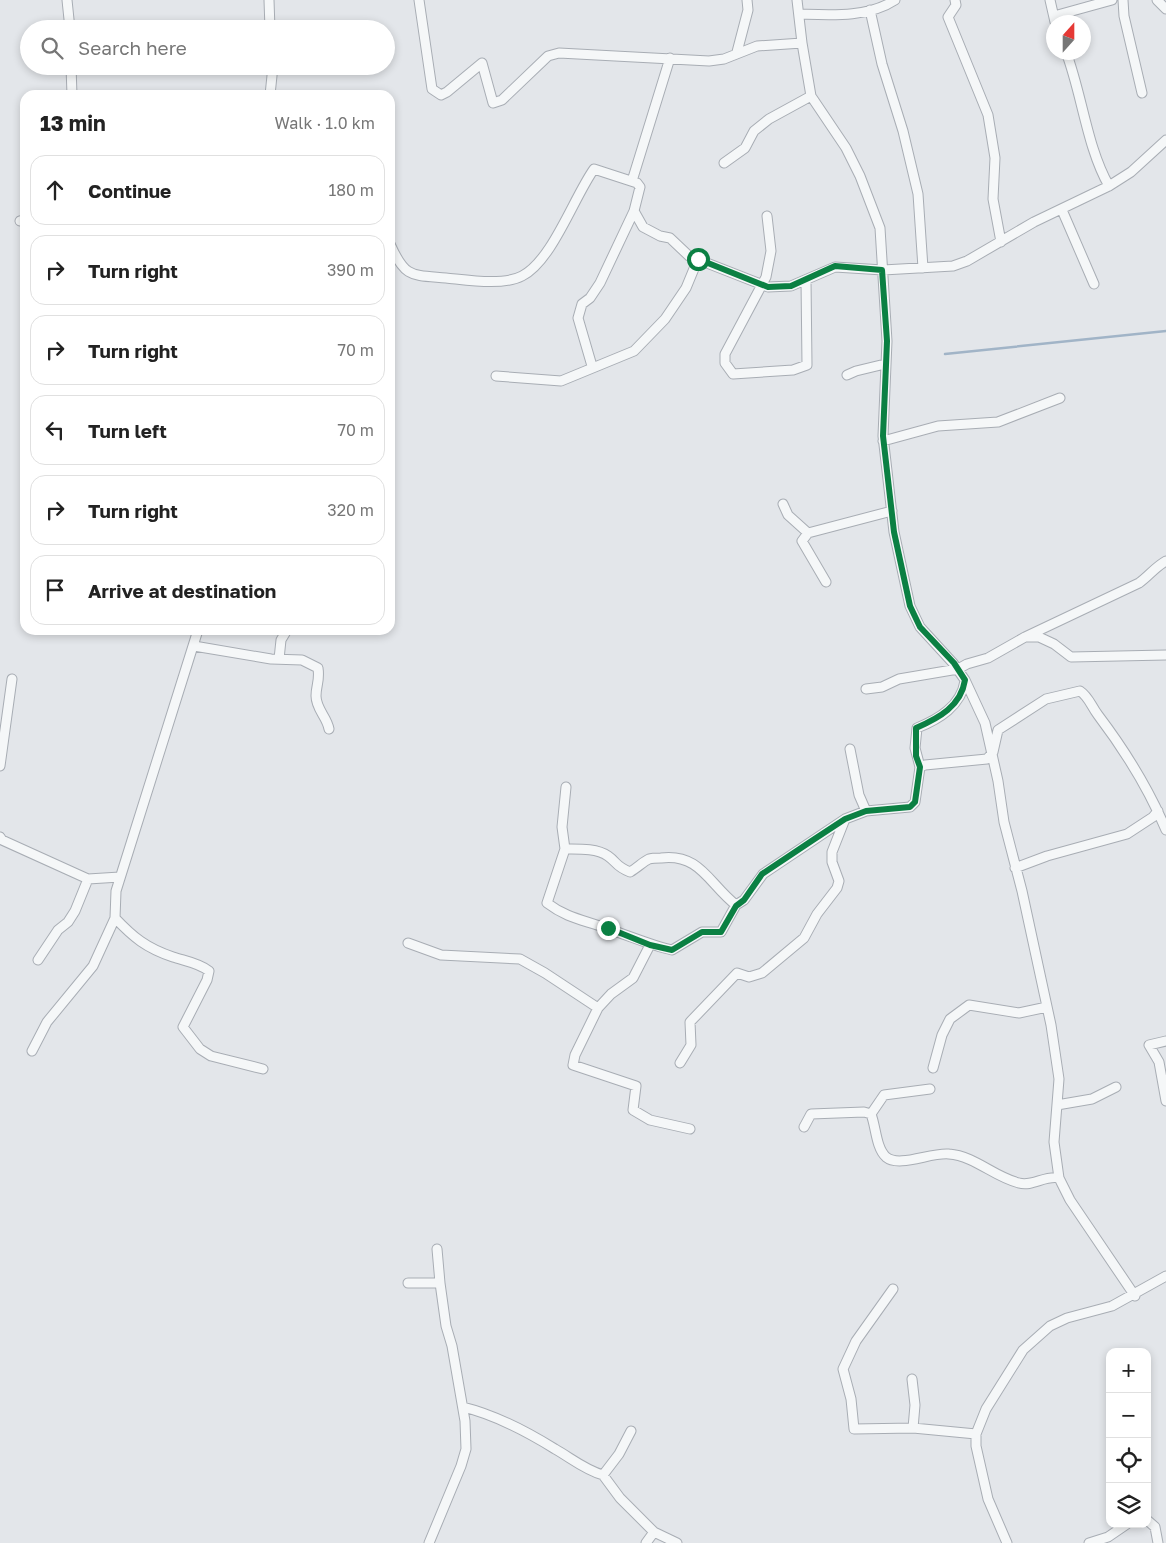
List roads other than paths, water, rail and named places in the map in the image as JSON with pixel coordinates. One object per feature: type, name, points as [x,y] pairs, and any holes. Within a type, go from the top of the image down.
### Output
[{"type":"street","points":[[67,0],[69,20]]},
{"type":"street","points":[[269,0],[270,20]]},
{"type":"street","points":[[419,0],[432,90],[441,95],[460,83],[482,63],[493,103],[502,100],[548,56],[559,53],[709,61],[724,59],[737,52],[757,46],[802,43]]},
{"type":"street","points":[[737,52],[748,10],[747,0]]},
{"type":"street","points":[[798,0],[802,43],[811,96],[846,148],[860,176],[880,228],[887,341],[883,441],[892,511],[910,606],[920,627],[958,669],[965,680],[985,722],[993,752],[1004,822],[1022,891],[1047,1007],[1059,1079],[1054,1142],[1059,1178],[1070,1200],[1135,1296]]},
{"type":"street","points":[[799,14],[846,14],[870,10],[895,0]]},
{"type":"street","points":[[956,0],[956,5],[948,17],[988,115],[996,158],[993,199],[1002,242]]},
{"type":"street","points":[[1050,0],[1053,15]]},
{"type":"street","points":[[1066,15],[1112,0]]},
{"type":"street","points":[[1123,0],[1124,16],[1142,93]]},
{"type":"street","points":[[1157,0],[1166,9]]},
{"type":"street","points":[[870,10],[882,64],[903,131],[918,194],[923,268]]},
{"type":"street","points":[[632,181],[670,58]]},
{"type":"street","points":[[1069,60],[1084,116],[1109,186]]},
{"type":"street","points":[[71,75],[72,90]]},
{"type":"street","points":[[271,90],[272,75]]},
{"type":"street","points":[[724,163],[745,148],[754,131],[769,119],[811,96]]},
{"type":"street","points":[[634,211],[643,227],[660,236],[670,238],[689,256],[762,285],[782,287],[806,280],[835,266],[882,270],[953,266],[967,261],[1002,242],[1034,222],[1109,186],[1131,172],[1166,140]]},
{"type":"street","points":[[395,255],[399,264],[413,275],[488,281],[510,280],[522,276],[541,258],[594,169],[637,183],[640,188],[634,211],[600,283],[590,298],[582,304],[578,318],[581,334],[592,366]]},
{"type":"street","points":[[1062,210],[1094,284]]},
{"type":"street","points":[[767,216],[771,251],[762,285],[725,354],[725,362],[733,374],[793,370],[807,366],[806,280]]},
{"type":"street","points":[[496,376],[561,381],[592,366],[603,365],[634,351],[661,324],[686,288],[698,259]]},
{"type":"street","points":[[847,375],[885,364]]},
{"type":"street","points":[[883,441],[938,426],[998,422],[1060,398]]},
{"type":"street","points":[[783,504],[788,514],[808,533]]},
{"type":"street","points":[[826,582],[802,541],[808,533],[892,511]]},
{"type":"street","points":[[866,690],[882,687],[899,679],[958,669],[967,664],[988,658],[1025,637],[1138,583],[1149,575],[1156,566],[1166,562]]},
{"type":"street","points":[[32,1051],[47,1022],[93,966],[114,918],[116,891],[197,635]]},
{"type":"street","points":[[279,659],[281,640],[284,635]]},
{"type":"street","points":[[1025,637],[1039,637],[1071,656],[1166,655]]},
{"type":"street","points":[[194,646],[279,659],[302,660],[318,668],[320,680],[316,695],[319,710],[329,729]]},
{"type":"street","points":[[0,766],[12,679]]},
{"type":"street","points":[[566,788],[562,827],[565,849],[547,903],[563,915],[608,928],[650,945],[672,950],[702,932],[721,932],[736,906],[744,900],[762,874],[845,819],[866,811],[910,807],[915,802],[920,767],[916,756],[916,728],[934,721],[955,705],[963,691],[965,680]]},
{"type":"street","points":[[920,767],[987,759],[993,752],[998,730],[1046,699],[1080,690],[1088,696],[1095,711],[1116,737],[1146,785],[1166,830]]},
{"type":"street","points":[[850,749],[859,795],[866,811]]},
{"type":"street","points":[[1015,868],[1046,856],[1127,834],[1153,817],[1158,810]]},
{"type":"street","points":[[680,1063],[691,1045],[690,1022],[737,974],[749,978],[762,973],[804,938],[817,914],[837,888],[839,881],[832,862],[832,852],[845,819]]},
{"type":"street","points":[[0,836],[2,840],[88,879],[120,878]]},
{"type":"street","points":[[565,849],[599,851],[609,856],[617,867],[630,872],[641,867],[649,859],[674,856],[689,861],[704,872],[736,906]]},
{"type":"street","points":[[38,960],[58,930],[71,917],[88,879]]},
{"type":"street","points":[[114,918],[136,940],[209,972],[207,980],[183,1027],[200,1049],[211,1056],[264,1069]]},
{"type":"street","points":[[408,943],[441,955],[520,959],[545,972],[598,1008]]},
{"type":"street","points":[[650,945],[633,978],[611,994],[598,1008],[575,1055],[573,1065],[636,1086],[633,1110],[650,1120],[690,1128]]},
{"type":"street","points":[[934,1068],[942,1035],[950,1019],[969,1006],[1019,1013],[1047,1007]]},
{"type":"street","points":[[1166,1041],[1149,1044],[1158,1062],[1166,1101]]},
{"type":"street","points":[[1058,1105],[1092,1099],[1116,1087]]},
{"type":"street","points":[[871,1114],[884,1095],[930,1089]]},
{"type":"street","points":[[804,1128],[811,1114],[864,1112],[871,1114]]},
{"type":"street","points":[[871,1114],[877,1130],[878,1148],[887,1158],[898,1162],[933,1154],[950,1154],[982,1165],[1002,1178],[1022,1184],[1050,1176],[1059,1178]]},
{"type":"street","points":[[429,1543],[464,1455],[465,1421],[452,1346],[446,1326],[437,1249]]},
{"type":"street","points":[[1007,1543],[988,1499],[976,1446],[976,1434],[986,1410],[1024,1350],[1050,1326],[1066,1318],[1112,1306],[1135,1296],[1166,1276]]},
{"type":"street","points":[[408,1283],[440,1283]]},
{"type":"street","points":[[892,1289],[856,1341],[843,1369],[851,1399],[854,1429],[913,1428],[976,1434]]},
{"type":"street","points":[[912,1379],[915,1406],[913,1428]]},
{"type":"street","points":[[463,1407],[489,1414],[552,1447],[592,1472],[603,1475],[620,1498],[654,1532],[677,1543]]},
{"type":"street","points":[[603,1475],[631,1431]]},
{"type":"street","points":[[1151,1524],[1155,1527],[1158,1543]]},
{"type":"street","points":[[1089,1543],[1111,1540],[1123,1528]]},
{"type":"street","points":[[646,1543],[654,1532]]},
{"type":"waterway","points":[[945,354],[1166,331]]}]
